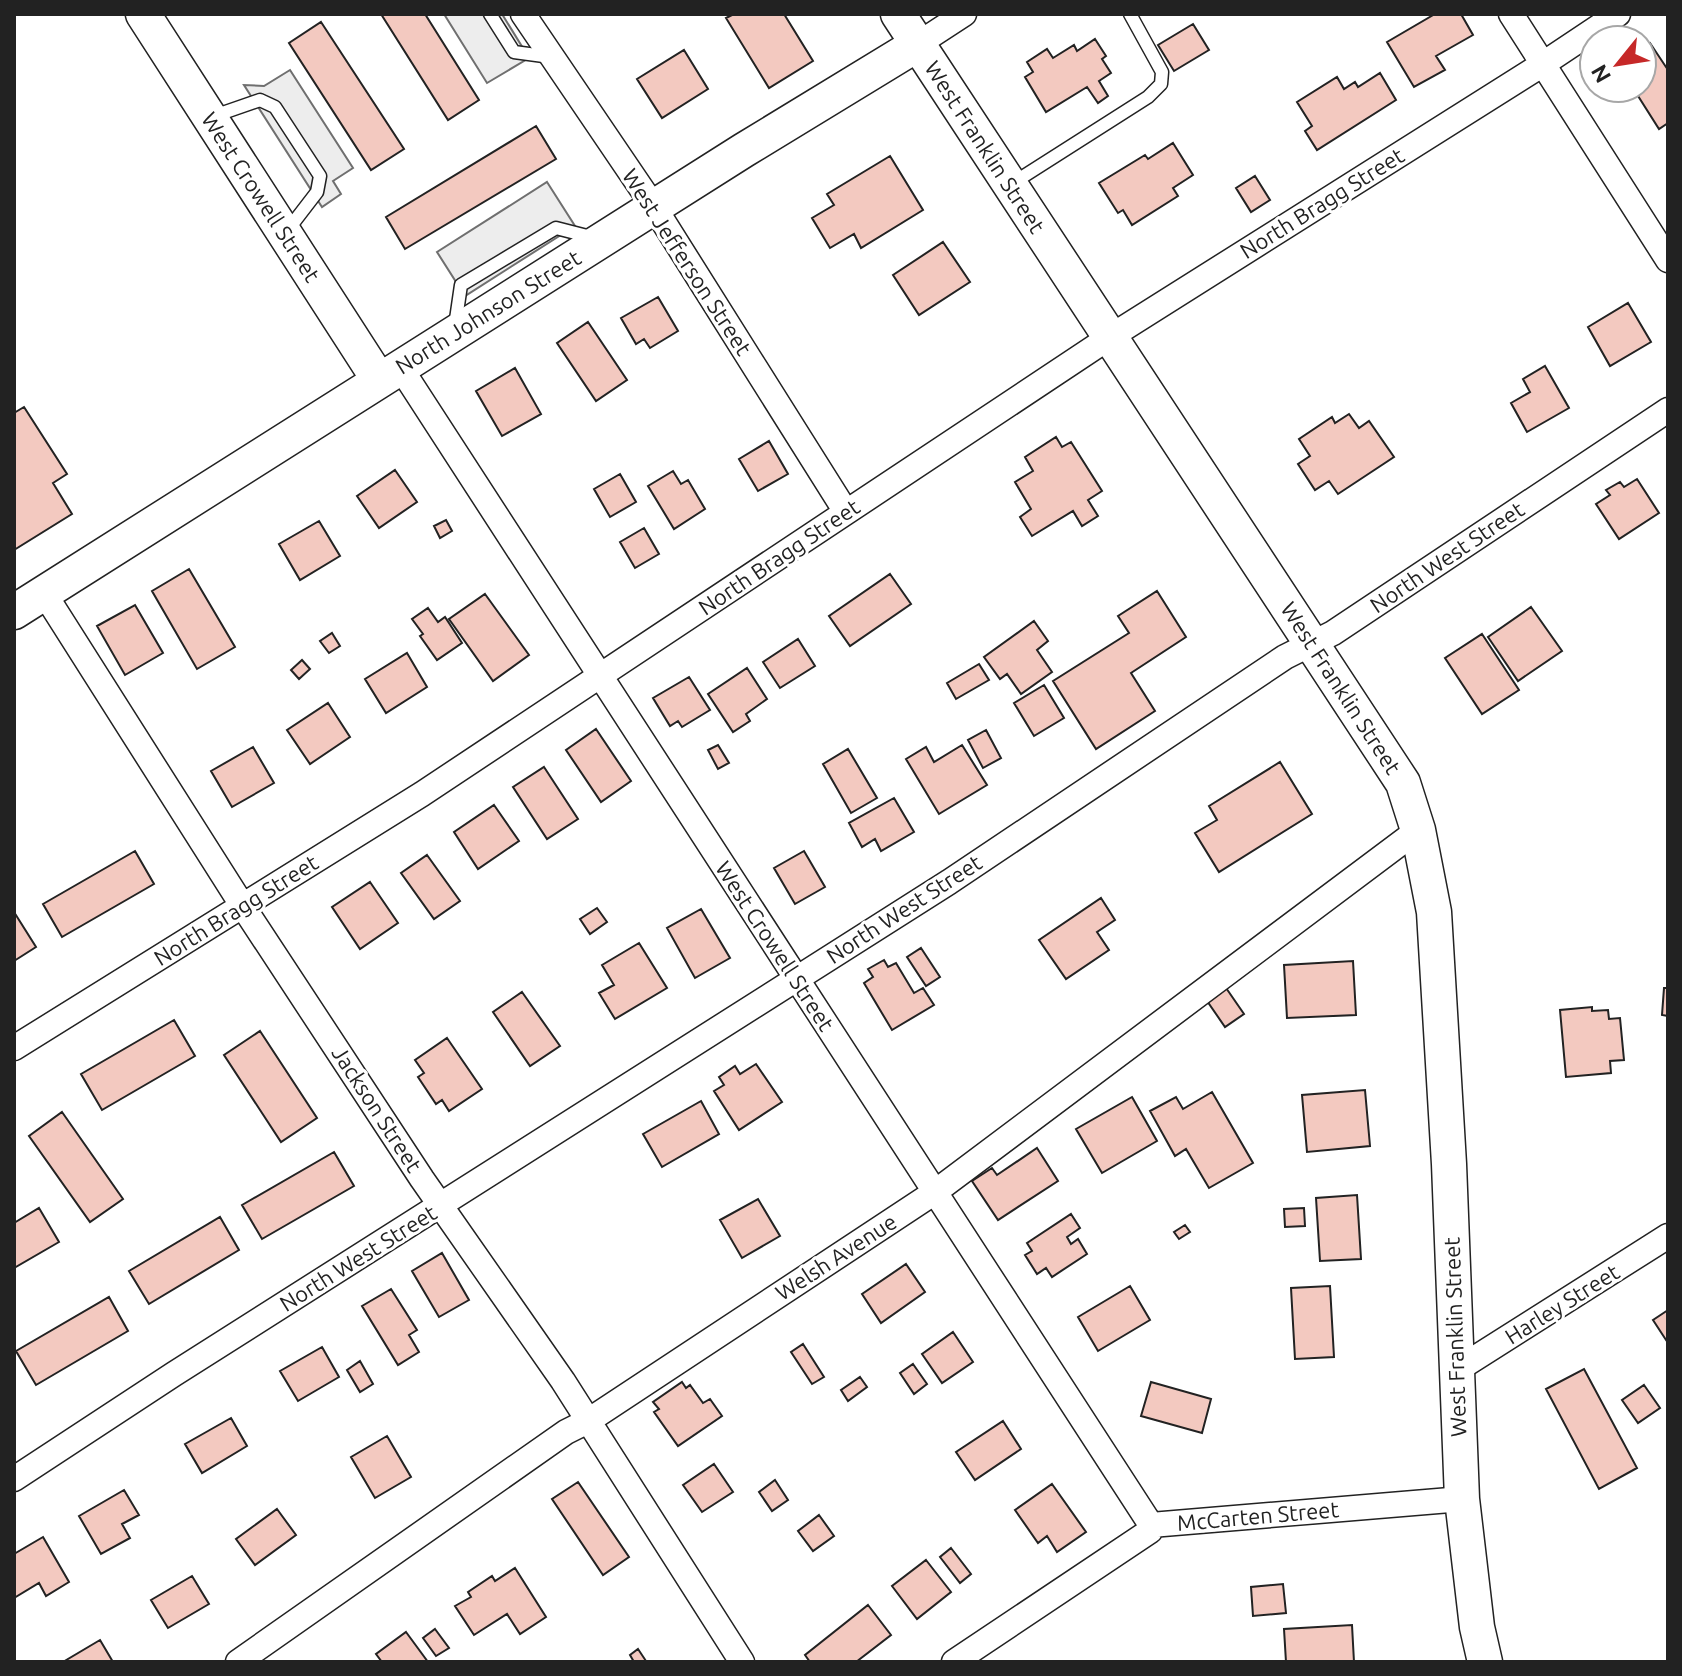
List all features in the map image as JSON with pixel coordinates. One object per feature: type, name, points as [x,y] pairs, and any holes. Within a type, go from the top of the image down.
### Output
[{"type":"main road","name":"West Crowell Street","points":[[143,14],[285,234],[390,374]]},
{"type":"main road","name":"West Franklin Street","points":[[898,14],[1403,783],[1418,830],[1434,912],[1449,1164],[1462,1499],[1477,1627],[1485,1662]]},
{"type":"main road","name":"North Johnson Street","points":[[14,612],[654,207],[918,44]]},
{"type":"street","name":"West Jefferson Street","points":[[523,14],[654,207],[846,512]]},
{"type":"street","name":"North Johnson Street","points":[[918,44],[964,14]]},
{"type":"street","points":[[1511,14],[1668,260]]},
{"type":"street","name":"North Bragg Street","points":[[14,1048],[422,794],[1110,337],[1618,14]]},
{"type":"street","name":"West Crowell Street","points":[[390,374],[600,676],[1151,1525]]},
{"type":"street","name":"North West Street","points":[[14,1479],[949,882],[1285,657],[1333,633],[1668,410]]},
{"type":"street","name":"Jackson Street","points":[[44,593],[242,905],[588,1421],[742,1662]]},
{"type":"street","name":"Welsh Avenue","points":[[238,1662],[566,1432],[588,1421],[935,1192],[1418,830]]},
{"type":"street","name":"Harley Street","points":[[1455,1371],[1668,1236]]},
{"type":"street","name":"McCarten Street","points":[[954,1662],[1150,1531],[1151,1525],[1462,1499]]},
{"type":"lane","points":[[490,14],[514,52],[551,57]]},
{"type":"lane","points":[[1010,185],[1148,97],[1161,84],[1162,72],[1130,14]]},
{"type":"lane","points":[[210,118],[260,100],[275,107],[313,164],[320,176],[317,192],[285,234]]},
{"type":"shaded area","points":[[444,14],[502,14],[529,58],[487,83]]},
{"type":"shaded area","points":[[290,70],[353,168],[333,181],[341,194],[322,207],[244,85],[264,86]]},
{"type":"shaded area","points":[[547,182],[575,226],[465,296],[437,252]]},
{"type":"building","points":[[381,14],[425,14],[479,100],[448,120]]},
{"type":"building","points":[[734,14],[784,14],[813,61],[769,88],[726,18]]},
{"type":"building","points":[[1435,14],[1461,14],[1473,35],[1436,56],[1445,70],[1414,87],[1387,42]]},
{"type":"building","points":[[321,22],[404,149],[371,170],[289,43]]},
{"type":"building","points":[[1193,24],[1209,50],[1174,71],[1158,45]]},
{"type":"building","points":[[1095,39],[1106,56],[1102,59],[1111,73],[1099,81],[1108,96],[1098,103],[1087,87],[1046,112],[1025,77],[1033,72],[1027,62],[1047,49],[1053,58],[1074,45],[1077,51]]},
{"type":"building","points":[[684,50],[708,89],[662,118],[637,79]]},
{"type":"building","points":[[1658,55],[1668,70],[1668,123],[1659,129],[1643,104],[1658,104]]},
{"type":"building","points":[[1380,73],[1396,100],[1317,150],[1305,131],[1312,126],[1297,102],[1337,77],[1344,89],[1355,82],[1358,87]]},
{"type":"building","points":[[536,126],[556,159],[405,249],[386,217]]},
{"type":"building","points":[[1173,143],[1193,175],[1173,188],[1178,196],[1132,225],[1123,210],[1118,213],[1099,183],[1145,155],[1148,159]]},
{"type":"building","points":[[890,156],[923,210],[861,248],[854,234],[830,248],[812,218],[834,205],[827,194]]},
{"type":"building","points":[[1255,176],[1270,200],[1251,212],[1236,188]]},
{"type":"building","points":[[943,242],[970,282],[919,315],[893,275]]},
{"type":"building","points":[[658,297],[678,331],[650,348],[644,339],[636,344],[621,318]]},
{"type":"building","points":[[1628,303],[1651,342],[1610,366],[1588,327]]},
{"type":"building","points":[[588,322],[627,380],[596,401],[557,343]]},
{"type":"building","points":[[1545,366],[1569,408],[1527,432],[1511,403],[1530,392],[1523,379]]},
{"type":"building","points":[[515,368],[541,414],[502,436],[476,391]]},
{"type":"building","points":[[24,407],[67,474],[53,483],[72,514],[14,550],[14,413]]},
{"type":"building","points":[[1349,414],[1359,428],[1369,421],[1394,457],[1338,494],[1329,481],[1315,490],[1298,464],[1310,456],[1299,439],[1332,417],[1335,423]]},
{"type":"building","points":[[1056,437],[1062,447],[1071,442],[1102,491],[1088,500],[1098,516],[1082,526],[1073,511],[1032,536],[1020,517],[1031,509],[1015,482],[1033,471],[1025,457]]},
{"type":"building","points":[[769,441],[788,474],[758,491],[739,459]]},
{"type":"building","points":[[395,470],[417,502],[379,528],[357,496]]},
{"type":"building","points":[[673,471],[681,484],[688,480],[705,509],[674,529],[648,486]]},
{"type":"building","points":[[620,474],[636,502],[610,517],[594,489]]},
{"type":"building","points":[[1637,479],[1659,513],[1619,539],[1596,504],[1610,495],[1606,490],[1620,482],[1624,487]]},
{"type":"building","points":[[446,520],[452,531],[440,538],[434,526]]},
{"type":"building","points":[[319,521],[340,556],[300,580],[279,544]]},
{"type":"building","points":[[644,528],[659,554],[635,568],[620,542]]},
{"type":"building","points":[[189,569],[235,647],[197,669],[152,591]]},
{"type":"building","points":[[890,574],[911,604],[850,646],[829,616]]},
{"type":"building","points":[[1157,591],[1186,637],[1131,673],[1155,711],[1096,749],[1053,681],[1129,633],[1118,616]]},
{"type":"building","points":[[485,594],[529,655],[493,681],[449,619]]},
{"type":"building","points":[[135,605],[163,653],[125,675],[97,626]]},
{"type":"building","points":[[1531,607],[1562,651],[1518,681],[1488,637]]},
{"type":"building","points":[[428,608],[438,622],[445,617],[462,643],[437,660],[412,619]]},
{"type":"building","points":[[1034,621],[1048,641],[1037,650],[1052,672],[1021,694],[1007,674],[1000,679],[984,657]]},
{"type":"building","points":[[332,633],[340,646],[329,653],[320,641]]},
{"type":"building","points":[[1482,634],[1519,690],[1482,714],[1445,658]]},
{"type":"building","points":[[798,639],[815,666],[780,688],[763,662]]},
{"type":"building","points":[[407,653],[427,687],[386,713],[365,679]]},
{"type":"building","points":[[302,660],[310,669],[299,679],[291,670]]},
{"type":"building","points":[[979,664],[989,680],[956,699],[947,683]]},
{"type":"building","points":[[747,668],[767,699],[746,714],[750,721],[733,732],[708,694]]},
{"type":"building","points":[[689,677],[710,710],[682,727],[678,721],[670,726],[653,698]]},
{"type":"building","points":[[1044,685],[1064,718],[1034,736],[1014,703]]},
{"type":"building","points":[[328,703],[350,737],[310,764],[287,730]]},
{"type":"building","points":[[596,729],[631,781],[601,802],[566,750]]},
{"type":"building","points":[[986,730],[1001,758],[983,768],[968,740]]},
{"type":"building","points":[[718,745],[729,763],[718,769],[708,750]]},
{"type":"building","points":[[962,745],[987,785],[939,814],[906,759],[926,747],[934,762]]},
{"type":"building","points":[[253,747],[274,783],[232,807],[211,771]]},
{"type":"building","points":[[848,749],[877,798],[851,813],[823,764]]},
{"type":"building","points":[[1280,762],[1312,814],[1219,872],[1195,833],[1217,820],[1209,806]]},
{"type":"building","points":[[544,767],[578,819],[547,839],[513,787]]},
{"type":"building","points":[[894,798],[914,832],[881,851],[875,839],[862,847],[849,823]]},
{"type":"building","points":[[494,805],[519,841],[478,869],[454,832]]},
{"type":"building","points":[[135,851],[154,884],[62,937],[43,904]]},
{"type":"building","points":[[804,851],[825,887],[795,904],[774,868]]},
{"type":"building","points":[[427,855],[460,901],[434,919],[401,873]]},
{"type":"building","points":[[370,882],[398,923],[360,949],[332,907]]},
{"type":"building","points":[[1101,898],[1115,920],[1097,932],[1109,950],[1066,979],[1039,940]]},
{"type":"building","points":[[597,908],[607,922],[590,934],[580,919]]},
{"type":"building","points":[[701,909],[730,958],[695,978],[667,928]]},
{"type":"building","points":[[14,912],[36,947],[14,961]]},
{"type":"building","points":[[639,943],[667,988],[615,1019],[599,993],[614,985],[602,965]]},
{"type":"building","points":[[921,948],[940,977],[926,986],[907,957]]},
{"type":"building","points":[[884,960],[888,967],[896,963],[914,993],[923,988],[934,1005],[892,1030],[864,983],[873,977],[868,969]]},
{"type":"building","points":[[1353,961],[1356,1015],[1287,1018],[1284,965]]},
{"type":"building","points":[[1224,985],[1244,1014],[1225,1027],[1205,998]]},
{"type":"building","points":[[1664,988],[1668,988],[1668,1016],[1662,1015]]},
{"type":"building","points":[[522,992],[560,1046],[530,1066],[493,1012]]},
{"type":"building","points":[[1592,1007],[1592,1011],[1608,1010],[1609,1019],[1620,1018],[1624,1060],[1610,1061],[1611,1073],[1566,1077],[1560,1010]]},
{"type":"building","points":[[174,1020],[195,1056],[102,1110],[81,1074]]},
{"type":"building","points":[[260,1031],[317,1118],[281,1142],[224,1055]]},
{"type":"building","points":[[447,1038],[482,1089],[449,1111],[442,1100],[436,1104],[418,1077],[424,1073],[415,1060]]},
{"type":"building","points":[[756,1064],[782,1102],[739,1130],[714,1091],[724,1085],[719,1077],[735,1066],[740,1074]]},
{"type":"building","points":[[1365,1090],[1370,1146],[1307,1152],[1302,1095]]},
{"type":"building","points":[[1212,1092],[1253,1163],[1209,1188],[1186,1149],[1175,1156],[1150,1111],[1176,1097],[1183,1109]]},
{"type":"building","points":[[1132,1097],[1157,1141],[1102,1173],[1076,1129]]},
{"type":"building","points":[[701,1101],[719,1134],[662,1167],[643,1134]]},
{"type":"building","points":[[62,1112],[123,1199],[90,1222],[29,1136]]},
{"type":"building","points":[[1037,1148],[1058,1181],[998,1220],[972,1181],[992,1168],[997,1175]]},
{"type":"building","points":[[334,1152],[354,1186],[262,1239],[242,1205]]},
{"type":"building","points":[[1357,1195],[1361,1259],[1320,1261],[1316,1198]]},
{"type":"building","points":[[758,1199],[780,1236],[742,1258],[720,1220]]},
{"type":"building","points":[[39,1208],[59,1242],[14,1268],[14,1223]]},
{"type":"building","points":[[1304,1208],[1305,1226],[1285,1227],[1284,1209]]},
{"type":"building","points":[[1071,1214],[1080,1228],[1067,1237],[1071,1244],[1078,1239],[1087,1254],[1052,1277],[1046,1268],[1037,1274],[1025,1255],[1032,1251],[1027,1243]]},
{"type":"building","points":[[220,1217],[239,1250],[149,1304],[129,1271]]},
{"type":"building","points":[[1185,1225],[1190,1232],[1179,1239],[1174,1232]]},
{"type":"building","points":[[442,1253],[469,1300],[439,1317],[412,1271]]},
{"type":"building","points":[[906,1264],[925,1292],[881,1323],[862,1294]]},
{"type":"building","points":[[1130,1286],[1150,1320],[1098,1351],[1078,1317]]},
{"type":"building","points":[[1330,1286],[1334,1357],[1295,1359],[1291,1288]]},
{"type":"building","points":[[391,1289],[417,1330],[409,1335],[419,1352],[398,1365],[362,1306]]},
{"type":"building","points":[[109,1297],[128,1331],[36,1385],[16,1351]]},
{"type":"building","points":[[1668,1310],[1668,1343],[1653,1320]]},
{"type":"building","points":[[953,1332],[973,1362],[942,1383],[922,1354]]},
{"type":"building","points":[[803,1344],[824,1377],[812,1384],[791,1352]]},
{"type":"building","points":[[322,1347],[339,1377],[298,1401],[280,1371]]},
{"type":"building","points":[[360,1361],[373,1384],[360,1392],[347,1370]]},
{"type":"building","points":[[913,1364],[927,1384],[914,1394],[900,1373]]},
{"type":"building","points":[[1584,1369],[1637,1468],[1599,1489],[1546,1389]]},
{"type":"building","points":[[860,1377],[867,1387],[848,1401],[841,1390]]},
{"type":"building","points":[[682,1382],[686,1388],[690,1385],[703,1403],[710,1399],[722,1416],[678,1446],[654,1412],[659,1409],[653,1402]]},
{"type":"building","points":[[1151,1382],[1211,1399],[1202,1433],[1141,1416]]},
{"type":"building","points":[[1644,1385],[1660,1408],[1638,1423],[1622,1400]]},
{"type":"building","points":[[231,1418],[247,1446],[202,1473],[185,1444]]},
{"type":"building","points":[[1003,1421],[1021,1449],[975,1480],[956,1452]]},
{"type":"building","points":[[387,1436],[411,1477],[375,1498],[351,1457]]},
{"type":"building","points":[[714,1464],[733,1492],[702,1512],[683,1485]]},
{"type":"building","points":[[775,1480],[788,1500],[772,1511],[759,1492]]},
{"type":"building","points":[[578,1482],[629,1557],[603,1575],[552,1499]]},
{"type":"building","points":[[1052,1484],[1086,1532],[1057,1552],[1047,1536],[1038,1543],[1015,1510]]},
{"type":"building","points":[[124,1490],[139,1515],[122,1524],[130,1538],[101,1554],[79,1516]]},
{"type":"building","points":[[277,1509],[296,1535],[255,1565],[236,1539]]},
{"type":"building","points":[[819,1515],[834,1536],[813,1551],[798,1531]]},
{"type":"building","points":[[43,1537],[69,1582],[46,1596],[39,1583],[14,1598],[14,1554]]},
{"type":"building","points":[[951,1548],[971,1574],[960,1583],[940,1557]]},
{"type":"building","points":[[926,1560],[951,1592],[917,1619],[892,1586]]},
{"type":"building","points":[[515,1568],[546,1617],[520,1634],[507,1614],[474,1635],[455,1606],[471,1597],[468,1592],[492,1576],[495,1581]]},
{"type":"building","points":[[192,1576],[209,1604],[168,1628],[151,1600]]},
{"type":"building","points":[[1283,1584],[1286,1613],[1253,1616],[1251,1587]]},
{"type":"building","points":[[868,1605],[891,1635],[856,1662],[810,1662],[805,1655]]},
{"type":"building","points":[[1352,1625],[1354,1662],[1286,1662],[1284,1629]]},
{"type":"building","points":[[435,1629],[449,1648],[436,1656],[423,1638]]},
{"type":"building","points":[[406,1632],[428,1662],[382,1662],[376,1654]]},
{"type":"building","points":[[100,1640],[113,1662],[63,1662]]},
{"type":"building","points":[[638,1649],[646,1661],[634,1662],[630,1655]]}]
